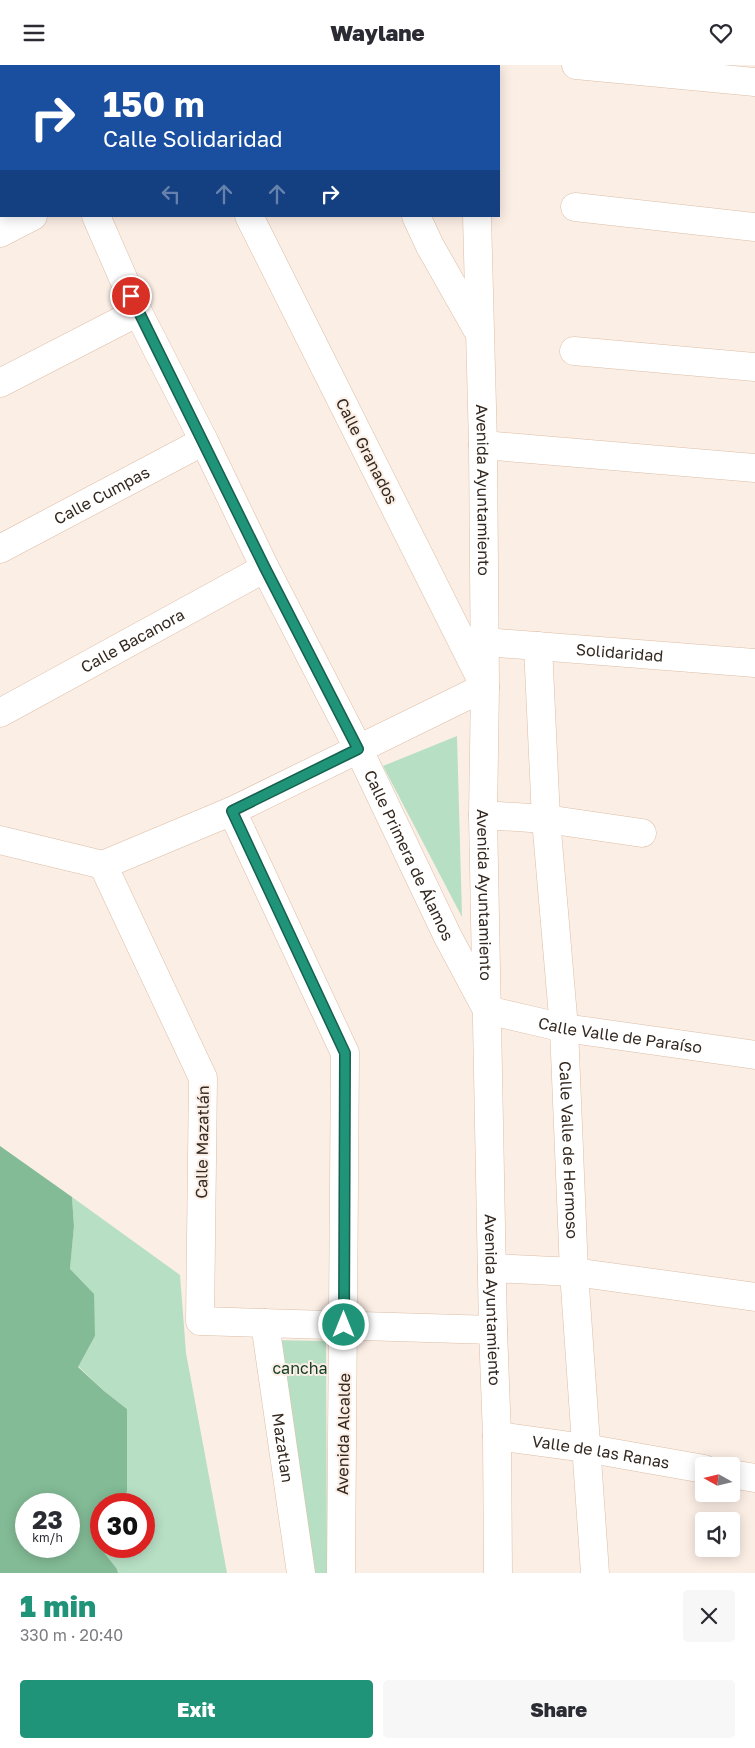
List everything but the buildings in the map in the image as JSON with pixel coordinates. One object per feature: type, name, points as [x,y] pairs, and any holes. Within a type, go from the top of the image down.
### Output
[{"type":"street","points":[[576,65],[755,82]]},
{"type":"street","points":[[575,207],[755,227]]},
{"type":"street","points":[[0,233],[30,217]]},
{"type":"street","name":"Calle Primera de Álamos","points":[[96,217],[138,312],[204,441],[265,568],[358,749],[448,937],[487,1010]]},
{"type":"street","name":"Calle Granados","points":[[250,217],[485,687]]},
{"type":"street","points":[[416,217],[430,246],[479,333]]},
{"type":"street","name":"Avenida Ayuntamiento","points":[[477,217],[479,333],[484,445],[485,687],[482,815],[497,1436],[498,1573]]},
{"type":"street","points":[[0,383],[138,312]]},
{"type":"street","points":[[574,351],[755,367]]},
{"type":"street","name":"Calle Cumpas","points":[[0,549],[204,441]]},
{"type":"street","points":[[484,445],[755,468]]},
{"type":"street","name":"Calle Bacanora","points":[[0,713],[265,568]]},
{"type":"street","name":"Solidaridad","points":[[484,642],[755,663]]},
{"type":"street","name":"Calle Valle de Hermoso","points":[[538,646],[546,819],[564,1028],[574,1272],[594,1573]]},
{"type":"street","points":[[0,840],[103,865],[232,811],[485,687]]},
{"type":"street","name":"Avenida Alcalde","points":[[232,811],[345,1053],[341,1573]]},
{"type":"street","points":[[482,815],[546,819],[642,833]]},
{"type":"street","name":"Calle Mazatlán","points":[[103,865],[203,1078],[200,1321],[265,1323]]},
{"type":"street","name":"Calle Valle de Paraíso","points":[[487,1010],[564,1028],[755,1055]]},
{"type":"street","points":[[492,1268],[574,1272],[755,1297]]},
{"type":"street","points":[[265,1323],[493,1329]]},
{"type":"street","name":"Mazatlan","points":[[265,1323],[301,1573]]},
{"type":"street","name":"Valle de las Ranas","points":[[497,1436],[585,1448],[695,1467]]},
{"type":"street","points":[[740,1476],[755,1478]]},
{"type":"green space","points":[[457,736],[462,917],[383,766]]},
{"type":"green space","points":[[0,1146],[72,1197],[74,1226],[70,1269],[94,1294],[95,1336],[78,1367],[127,1409],[127,1493],[90,1493],[90,1558],[108,1558],[118,1573],[0,1573]]},
{"type":"green space","points":[[72,1197],[180,1275],[186,1353],[227,1573],[118,1573],[108,1558],[155,1558],[155,1493],[127,1493],[127,1409],[104,1391],[78,1366],[95,1336],[70,1269],[74,1226]]},
{"type":"green space","name":"cancha","points":[[270,1340],[326,1341],[327,1573],[310,1573]]},
{"type":"route","points":[[131,296],[265,568],[358,749],[232,811],[345,1053],[344,1325]]}]
